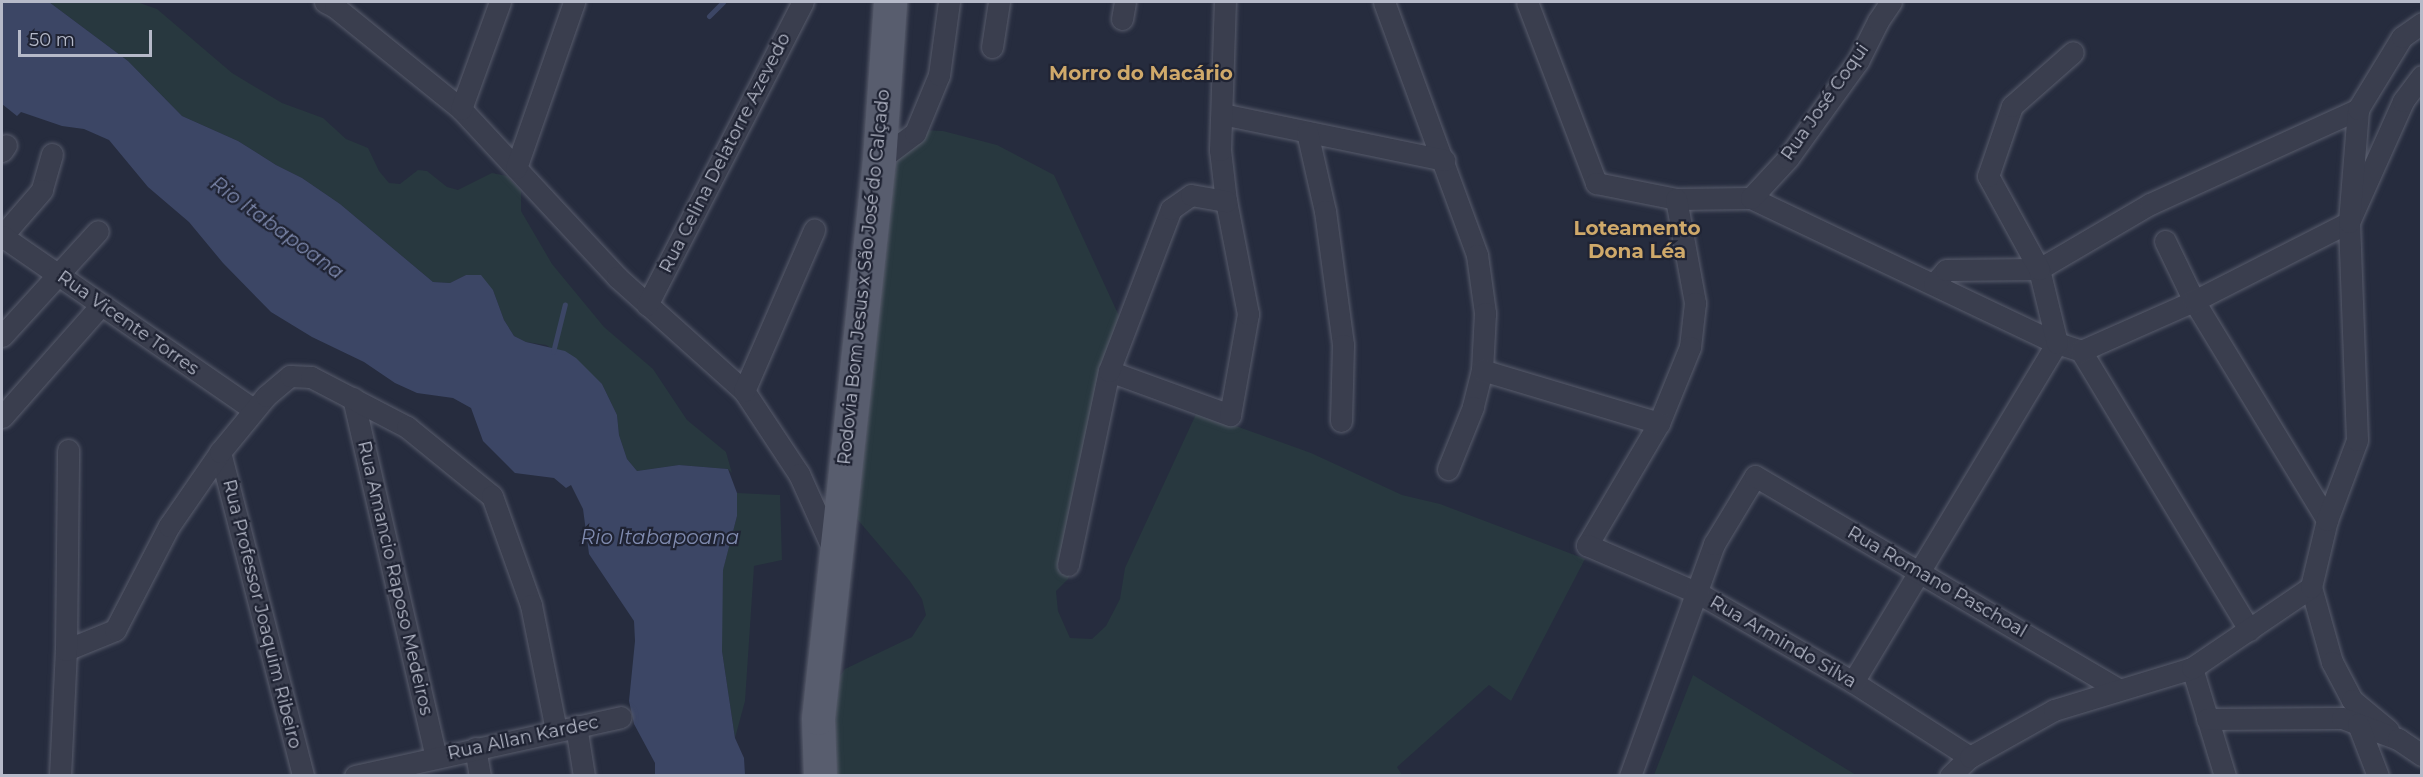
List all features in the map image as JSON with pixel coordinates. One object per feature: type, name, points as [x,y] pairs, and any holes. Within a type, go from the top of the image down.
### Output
[{"type":"main road","name":"Rodovia Bom Jesus x São José do Calçado","points":[[820,776],[818,718],[879,160],[890,2]]},
{"type":"street","points":[[461,109],[500,2]]},
{"type":"street","points":[[516,168],[574,2]]},
{"type":"street","name":"Rua Celina Delatorre Azevedo","points":[[647,305],[803,2]]},
{"type":"street","points":[[879,160],[915,133],[939,75],[949,2]]},
{"type":"street","points":[[992,47],[999,2]]},
{"type":"street","points":[[1109,371],[1230,415],[1248,314],[1226,201],[1220,150],[1225,2]]},
{"type":"street","points":[[1384,2],[1444,160],[1477,255],[1485,313],[1482,370],[1473,406],[1448,469]]},
{"type":"street","points":[[1527,2],[1596,183],[1676,199],[1751,198],[2057,343],[2081,351],[2249,630]]},
{"type":"street","name":"Rua José Coqui","points":[[1751,198],[1788,158],[1851,71],[1891,2]]},
{"type":"street","points":[[333,3],[461,109],[647,305],[744,391],[800,474],[835,552]]},
{"type":"street","points":[[2421,23],[2402,37],[2358,109],[2349,222],[2357,440],[2327,520],[2312,586],[2332,662],[2352,699],[2398,739],[2421,755]]},
{"type":"street","points":[[1853,682],[2057,343],[2039,269],[1988,177],[2012,106],[2073,52]]},
{"type":"street","points":[[2081,351],[2194,301],[2349,222],[2403,100],[2421,76]]},
{"type":"street","points":[[1934,284],[1946,270],[2039,269],[2150,204],[2358,109]]},
{"type":"street","points":[[1222,114],[1444,160]]},
{"type":"street","points":[[1307,132],[1324,211],[1342,345],[1341,421]]},
{"type":"street","points":[[2,236],[42,190],[52,154]]},
{"type":"street","points":[[1068,566],[1109,371],[1171,209],[1191,195],[1226,201]]},
{"type":"street","points":[[1482,370],[1659,423],[1690,347],[1695,303],[1676,199]]},
{"type":"street","points":[[744,391],[814,230]]},
{"type":"street","points":[[2,336],[98,231]]},
{"type":"street","name":"Rua Vicente Torres","points":[[2,236],[254,411]]},
{"type":"street","points":[[2165,241],[2194,301],[2327,520]]},
{"type":"street","points":[[2,417],[101,305]]},
{"type":"street","points":[[66,650],[115,630],[169,526],[220,452],[266,396],[290,376],[311,377],[407,426],[492,496],[531,605],[566,728],[584,776]]},
{"type":"street","name":"Rua Amancio Raposo Medeiros","points":[[353,398],[436,757]]},
{"type":"street","name":"Rua Armindo Silva","points":[[1659,423],[1587,545],[1698,593],[1853,682],[1974,766]]},
{"type":"street","points":[[60,776],[66,650],[68,450]]},
{"type":"street","name":"Rua Professor Joaquim Ribeiro","points":[[220,452],[303,776]]},
{"type":"street","name":"Rua Romano Paschoal","points":[[1698,593],[1714,544],[1755,476],[2118,689]]},
{"type":"street","points":[[1950,776],[1974,766],[2054,710],[2192,668],[2312,586]]},
{"type":"street","points":[[1630,776],[1698,593]]},
{"type":"street","points":[[2192,668],[2224,776]]},
{"type":"street","name":"Rua Allan Kardec","points":[[355,776],[377,773],[475,748],[621,717]]},
{"type":"street","points":[[2207,719],[2342,718],[2398,739]]},
{"type":"street","points":[[2358,724],[2378,776]]},
{"type":"street","points":[[475,748],[480,776]]},
{"type":"shaded area","points":[[49,2],[137,2],[157,9],[232,73],[282,103],[323,118],[346,139],[368,148],[379,171],[389,183],[400,184],[418,170],[427,171],[447,187],[458,190],[492,173],[507,176],[521,191],[521,211],[552,264],[604,327],[653,369],[687,420],[726,452],[732,473],[728,469],[679,465],[637,471],[627,459],[619,435],[617,415],[602,384],[589,372],[546,345],[526,342],[514,336],[504,320],[493,290],[466,275],[450,283],[433,282],[340,204],[302,178],[238,141],[182,116],[128,61]]},
{"type":"shaded area","points":[[901,129],[943,131],[997,145],[1054,175],[1125,329],[1077,553],[1068,579],[1056,591],[1058,611],[1070,638],[1092,639],[1106,626],[1120,599],[1125,568],[1197,412],[1311,453],[1402,495],[1440,504],[1585,559],[1511,701],[1489,685],[1397,767],[1402,775],[829,775],[819,705],[845,669],[912,637],[926,615],[922,599],[909,580],[846,506],[889,142]]},
{"type":"shaded area","points":[[737,493],[780,495],[782,560],[754,566],[745,701],[735,738],[722,651],[721,624],[723,569],[737,516]]},
{"type":"shaded area","points":[[1693,675],[1856,775],[1654,775]]},
{"type":"water","name":"Rio Itabapoana","points":[[2,2],[49,2],[128,61],[182,116],[238,141],[302,178],[340,204],[433,282],[450,283],[466,275],[481,275],[493,290],[504,320],[514,336],[526,342],[565,351],[576,358],[602,384],[617,415],[619,435],[627,459],[637,471],[679,465],[728,469],[737,493],[737,516],[723,570],[722,651],[735,738],[744,758],[745,775],[655,775],[655,763],[634,724],[629,701],[635,641],[634,621],[589,554],[583,509],[571,485],[566,488],[554,478],[515,473],[483,441],[471,408],[453,398],[417,393],[395,383],[364,362],[312,337],[271,312],[223,263],[189,222],[148,187],[109,140],[84,129],[62,126],[21,112],[17,116],[2,104]]},
{"type":"waterway","points":[[709,16],[723,2]]},
{"type":"waterway","points":[[553,352],[565,304]]},
{"type":"district","name":"Morro do Macário","points":[[1141,73]]},
{"type":"district","name":"Loteamento Dona Léa","points":[[1637,240]]}]
